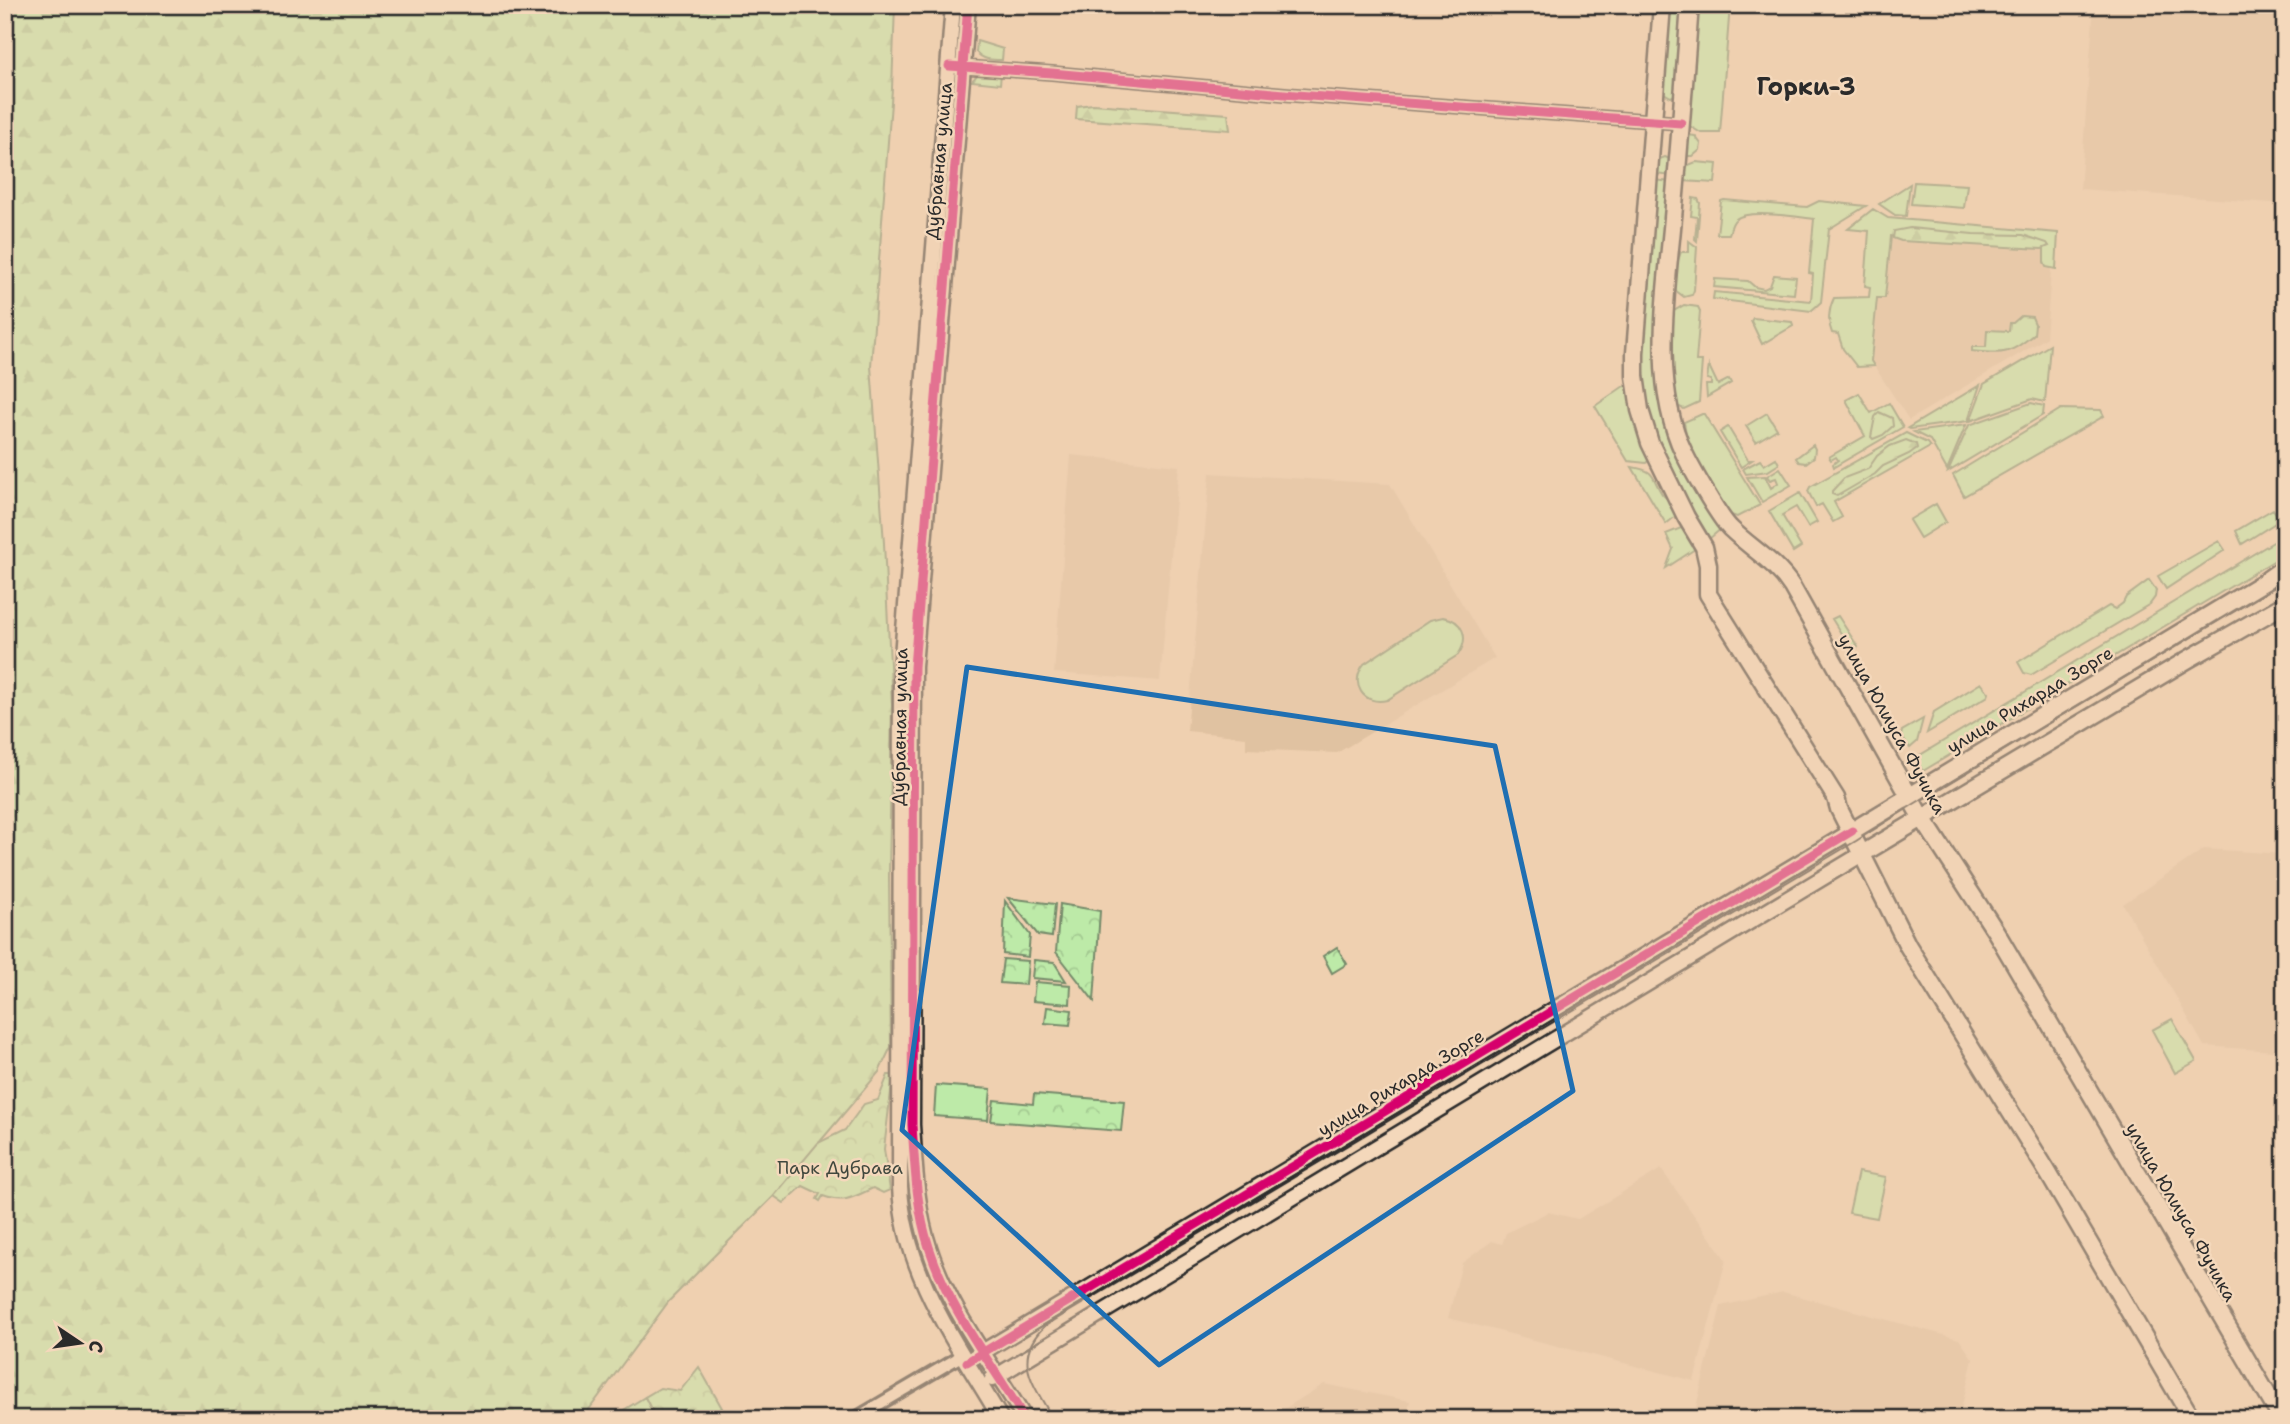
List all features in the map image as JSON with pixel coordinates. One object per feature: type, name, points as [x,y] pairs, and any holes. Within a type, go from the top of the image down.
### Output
[{"type":"main road","points":[[1662,5],[1635,376],[1640,410],[1650,443],[1686,517],[1704,547],[1708,565],[1708,594],[1836,798],[1839,809],[1908,946],[2047,1171],[2192,1419]]},
{"type":"main road","name":"улица Юлиуса Фучика","points":[[1690,5],[1664,372],[1671,421],[1684,453],[1729,528],[1781,570],[1792,587],[1909,795],[1996,932],[2277,1411],[2278,1419]]},
{"type":"main road","name":"улица Рихарда Зорге","points":[[1852,831],[2285,567]]},
{"type":"main road","points":[[1862,854],[2285,604]]},
{"type":"street","name":"Дубравная улица","points":[[953,5],[956,67],[914,667],[912,1125],[917,1192],[928,1246],[951,1301],[1025,1419]]},
{"type":"street","name":"Дубравная улица","points":[[968,5],[956,67],[901,669],[901,1208],[909,1241],[927,1289],[1001,1419]]},
{"type":"street","points":[[956,67],[1681,123]]},
{"type":"street","name":"улица Рихарда Зорге","points":[[965,1358],[982,1353],[1852,831]]},
{"type":"street","points":[[981,1385],[1862,854]]},
{"type":"street","points":[[854,1419],[965,1358]]},
{"type":"highlighted area","points":[[967,667],[1495,746],[1573,1091],[1159,1365],[902,1130]]},
{"type":"shaded area","points":[[2094,5],[2285,5],[2285,204],[2080,189]]},
{"type":"shaded area","points":[[1884,221],[2054,232],[2046,338],[1909,420],[1871,361]]},
{"type":"shaded area","points":[[1071,455],[1179,466],[1160,681],[1054,673]]},
{"type":"shaded area","points":[[1210,473],[1390,484],[1495,658],[1337,753],[1246,749],[1246,737],[1187,731]]},
{"type":"shaded area","points":[[2204,849],[2285,854],[2285,896],[2273,1051],[2204,1046],[2123,904]]},
{"type":"shaded area","points":[[1661,1169],[1726,1260],[1694,1381],[1448,1318],[1462,1263],[1492,1241],[1502,1244],[1506,1233],[1548,1212],[1578,1219]]},
{"type":"shaded area","points":[[1783,1292],[1959,1339],[1973,1359],[1959,1419],[1693,1419],[1721,1306]]},
{"type":"shaded area","points":[[1324,1384],[1410,1401],[1406,1419],[1268,1419]]},
{"type":"green space","points":[[5,5],[895,5],[892,89],[871,366],[892,705],[889,876],[891,1047],[879,1072],[774,1196],[669,1301],[582,1419],[5,1419]]},
{"type":"green space","points":[[1669,5],[1686,5],[1677,94],[1671,97],[1662,92]]},
{"type":"green space","points":[[1698,5],[1730,5],[1720,133],[1701,133],[1688,125]]},
{"type":"green space","points":[[977,41],[1003,49],[1002,60],[981,57],[976,52]]},
{"type":"green space","points":[[982,73],[1001,74],[1000,84],[972,81]]},
{"type":"green space","points":[[1093,104],[1228,114],[1230,130],[1076,119],[1077,106]]},
{"type":"green space","points":[[1688,135],[1695,136],[1701,144],[1700,150],[1693,156],[1687,156]]},
{"type":"green space","points":[[1665,157],[1672,160],[1672,176],[1655,174],[1657,160]]},
{"type":"green space","points":[[1696,162],[1717,164],[1715,183],[1683,181],[1686,166]]},
{"type":"green space","points":[[1655,180],[1671,182],[1658,372],[1722,528],[1709,539],[1660,447],[1645,387],[1644,298]]},
{"type":"green space","points":[[1914,182],[1967,185],[1964,208],[1911,204]]},
{"type":"green space","points":[[1910,184],[1906,216],[1895,215],[1879,204]]},
{"type":"green space","points":[[1693,198],[1700,203],[1697,241],[1697,217],[1691,216]]},
{"type":"green space","points":[[1721,201],[1807,207],[1819,201],[1866,206],[1829,229],[1821,302],[1811,311],[1713,299],[1714,292],[1811,301],[1813,274],[1809,273],[1814,219],[1751,214],[1736,219],[1729,234],[1717,234]]},
{"type":"green space","points":[[1873,209],[1888,218],[2058,233],[2056,269],[2046,267],[2044,248],[1891,236],[1885,298],[1877,298],[1871,361],[1874,366],[1857,367],[1843,349],[1838,334],[1832,333],[1829,315],[1834,298],[1869,297],[1870,287],[1865,286],[1869,231],[1848,229]]},
{"type":"green space","points":[[1910,228],[2023,235],[2049,246],[2042,249],[1901,241],[1893,238],[1894,231]]},
{"type":"green space","points":[[1689,241],[1697,247],[1694,290],[1692,295],[1684,297],[1675,290],[1677,263],[1681,252],[1689,252]]},
{"type":"green space","points":[[1774,275],[1796,277],[1794,294],[1714,287],[1715,279],[1748,281],[1755,287],[1764,289],[1770,286]]},
{"type":"green space","points":[[1684,305],[1698,307],[1700,311],[1696,361],[1702,361],[1699,402],[1684,409],[1677,406],[1670,371],[1672,319],[1674,311]]},
{"type":"green space","points":[[2021,316],[2032,317],[2035,324],[2034,334],[2018,346],[2005,352],[1972,351],[1972,347],[1986,347],[1987,330],[2009,331],[2010,323]]},
{"type":"green space","points":[[1753,318],[1792,322],[1793,326],[1762,344],[1751,321]]},
{"type":"green space","points":[[2050,345],[2045,402],[2032,399],[1970,421],[1984,384]]},
{"type":"green space","points":[[1709,366],[1718,385],[1729,379],[1731,383],[1707,397],[1706,385],[1711,385],[1711,380],[1707,379]]},
{"type":"green space","points":[[1980,385],[1968,421],[1908,428]]},
{"type":"green space","points":[[1624,386],[1630,388],[1651,458],[1646,463],[1628,461],[1595,406]]},
{"type":"green space","points":[[1859,393],[1871,413],[1889,403],[1903,427],[1834,467],[1833,464],[1838,460],[1836,457],[1831,460],[1829,457],[1865,436],[1846,400]]},
{"type":"green space","points":[[2031,403],[2044,406],[2043,415],[1948,472],[1969,425]]},
{"type":"green space","points":[[2061,409],[2101,410],[2104,416],[1964,496],[1953,475]]},
{"type":"green space","points":[[1879,412],[1892,418],[1893,426],[1873,439],[1871,437],[1875,417]]},
{"type":"green space","points":[[1767,413],[1777,429],[1756,442],[1746,426]]},
{"type":"green space","points":[[1702,414],[1760,505],[1737,517],[1728,514],[1690,446],[1684,422]]},
{"type":"green space","points":[[1966,425],[1947,470],[1930,440],[1914,432]]},
{"type":"green space","points":[[1728,427],[1748,460],[1752,460],[1741,467],[1720,432]]},
{"type":"green space","points":[[1906,433],[1930,447],[1834,502],[1842,517],[1833,522],[1822,504],[1816,507],[1808,491],[1810,487]]},
{"type":"green space","points":[[1906,440],[1916,444],[1917,448],[1837,496],[1832,494],[1844,478],[1868,469],[1877,456],[1890,446]]},
{"type":"green space","points":[[1813,445],[1814,457],[1806,463],[1799,462],[1796,458]]},
{"type":"green space","points":[[1776,458],[1779,464],[1768,471],[1746,474],[1743,469],[1760,460],[1764,465]]},
{"type":"green space","points":[[1632,467],[1649,473],[1662,494],[1677,506],[1677,515],[1666,524]]},
{"type":"green space","points":[[1780,468],[1791,485],[1762,502],[1747,477],[1765,476],[1771,488],[1778,483],[1776,478],[1770,480],[1767,476]]},
{"type":"green space","points":[[1800,493],[1817,522],[1808,527],[1796,507],[1782,515],[1801,547],[1793,552],[1769,511]]},
{"type":"green space","points":[[1936,504],[1946,522],[1920,538],[1909,520]]},
{"type":"green space","points":[[2273,509],[2280,520],[2242,544],[2236,531]]},
{"type":"green space","points":[[1681,528],[1687,530],[1698,547],[1666,568],[1673,549],[1666,534]]},
{"type":"green space","points":[[2285,535],[2285,554],[1923,771],[1916,761],[1917,757]]},
{"type":"green space","points":[[2219,541],[2225,550],[2166,589],[2158,576]]},
{"type":"green space","points":[[2149,580],[2156,590],[2150,604],[2031,675],[2024,673],[2018,662],[2109,606],[2115,609]]},
{"type":"green space","points":[[1838,616],[1858,647],[1852,651],[1832,619]]},
{"type":"green space","points":[[1443,617],[1460,626],[1464,636],[1458,655],[1387,700],[1371,700],[1365,696],[1358,685],[1364,664],[1430,620]]},
{"type":"green space","points":[[1981,683],[1989,693],[1988,696],[1927,733],[1934,712]]},
{"type":"green space","points":[[1923,719],[1917,742],[1910,748],[1901,736],[1902,731]]},
{"type":"green space","points":[[1008,898],[1055,904],[1052,937],[1038,935]]},
{"type":"green space","points":[[1005,901],[1030,935],[1028,957],[1003,954]]},
{"type":"green space","points":[[1060,904],[1100,911],[1094,1001],[1056,952]]},
{"type":"green space","points":[[1337,947],[1347,964],[1332,973],[1323,956]]},
{"type":"green space","points":[[1003,959],[1028,961],[1026,985],[1000,983]]},
{"type":"green space","points":[[1034,960],[1054,962],[1066,981],[1032,978]]},
{"type":"green space","points":[[1035,982],[1071,985],[1070,1004],[1033,1001]]},
{"type":"green space","points":[[1047,1007],[1072,1010],[1070,1025],[1045,1023]]},
{"type":"green space","points":[[2172,1019],[2196,1061],[2175,1073],[2152,1030]]},
{"type":"green space","name":"Парк Дубрава","points":[[888,1075],[893,1075],[884,1149],[890,1190],[883,1193],[873,1188],[849,1198],[823,1196],[820,1201],[817,1199],[820,1194],[803,1186],[784,1203],[774,1196],[818,1143],[845,1130],[864,1104],[878,1100]]},
{"type":"green space","points":[[936,1085],[991,1089],[988,1120],[934,1116]]},
{"type":"green space","points":[[1034,1094],[1124,1101],[1121,1131],[991,1121],[994,1100],[1033,1104]]},
{"type":"green space","points":[[1858,1172],[1886,1177],[1877,1218],[1849,1213]]},
{"type":"green space","points":[[699,1367],[722,1408],[706,1419],[645,1419],[653,1413],[645,1397],[660,1388],[680,1391]]},
{"type":"green space","points":[[645,1397],[653,1414],[645,1419],[609,1419]]},
{"type":"tram line","points":[[1053,1419],[1033,1384],[1027,1361],[1035,1338],[1045,1326],[2285,581]]},
{"type":"cycle path","points":[[968,5],[914,667],[912,1125],[921,1217],[937,1270],[959,1314],[1025,1419]]},
{"type":"cycle path","points":[[949,66],[1681,123]]},
{"type":"cycle path","points":[[967,1362],[1852,831]]},
{"type":"district","name":"Горки-3","points":[[1806,87]]}]
